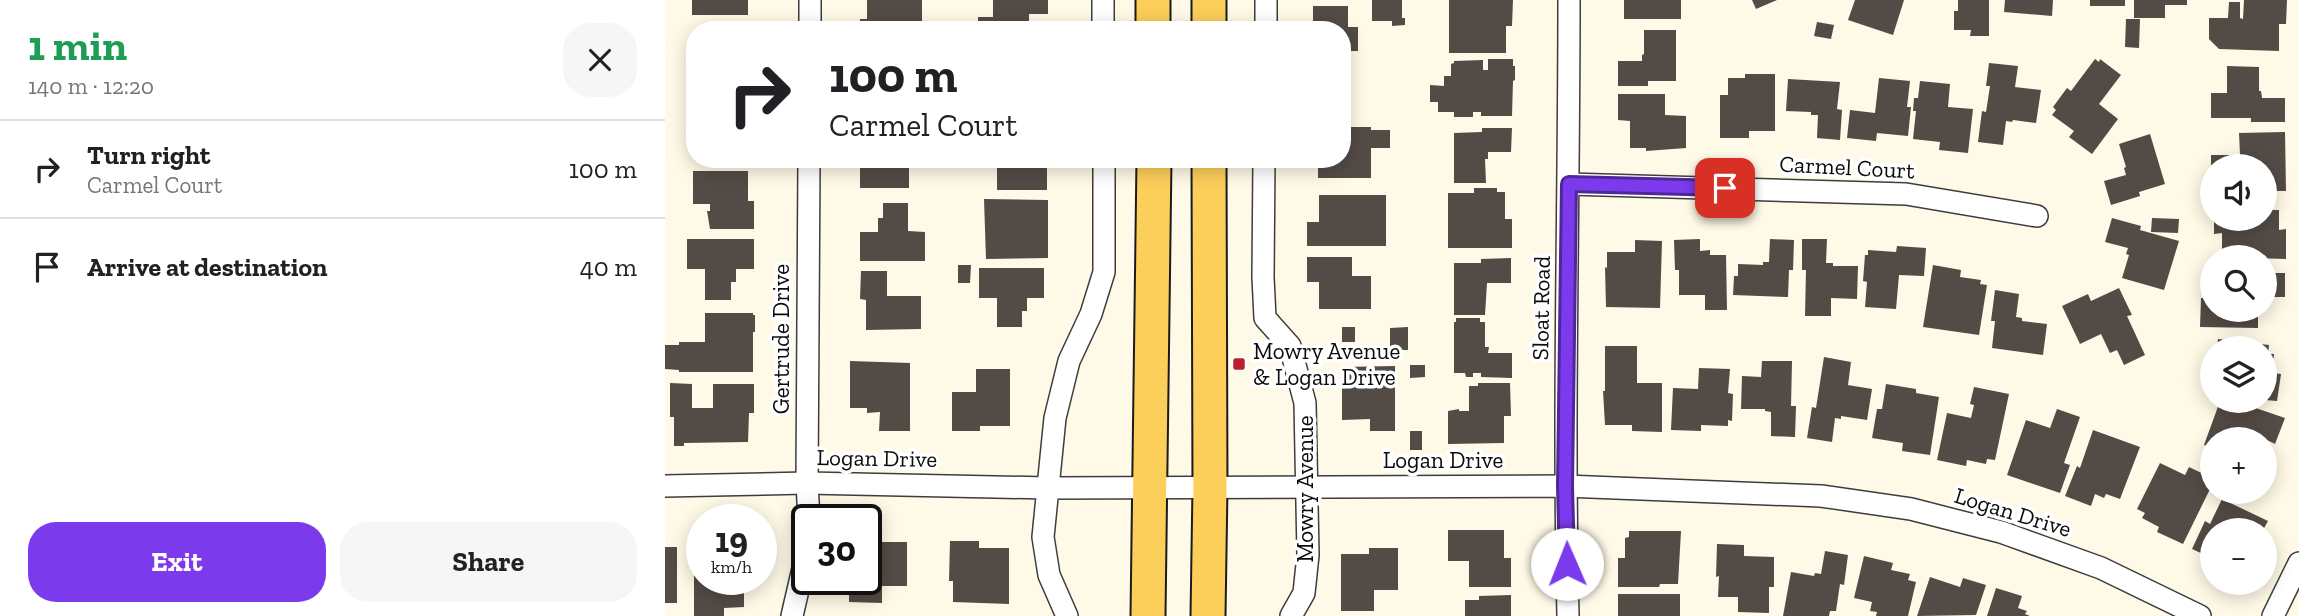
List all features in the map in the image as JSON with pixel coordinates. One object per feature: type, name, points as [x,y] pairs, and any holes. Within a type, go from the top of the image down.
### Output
[{"type":"main road","points":[[1153,0],[1153,21]]},
{"type":"main road","points":[[1209,0],[1209,21]]},
{"type":"main road","points":[[1148,616],[1154,168]]},
{"type":"main road","points":[[1208,616],[1209,168]]},
{"type":"street","points":[[810,0],[810,21]]},
{"type":"street","points":[[1103,0],[1103,21]]},
{"type":"street","points":[[1266,0],[1266,21]]},
{"type":"street","name":"Sloat Road","points":[[1568,616],[1565,486],[1569,0]]},
{"type":"street","name":"Gertrude Drive","points":[[808,504],[809,168]]},
{"type":"street","points":[[1067,616],[1049,575],[1043,537],[1055,418],[1069,361],[1091,314],[1104,272],[1104,168]]},
{"type":"street","name":"Mowry Avenue","points":[[1264,168],[1265,318],[1290,346],[1305,403],[1308,555],[1304,593],[1291,616]]},
{"type":"street","name":"Carmel Court","points":[[1569,184],[1906,194],[2037,216]]},
{"type":"street","name":"Logan Drive","points":[[665,486],[807,483],[1048,488],[1565,486],[1821,496],[1911,509],[2001,532],[2101,568],[2200,616]]},
{"type":"street","points":[[2273,616],[2299,564]]},
{"type":"street","points":[[792,616],[797,595]]},
{"type":"building","points":[[692,0],[748,0],[748,15],[692,15]]},
{"type":"building","points":[[867,0],[922,0],[922,21],[860,21],[867,19]]},
{"type":"building","points":[[993,0],[1048,0],[1048,14],[1029,14],[1029,21],[978,21],[978,17],[993,17]]},
{"type":"building","points":[[1372,0],[1402,0],[1402,18],[1405,18],[1405,25],[1392,26],[1392,21],[1372,21]]},
{"type":"building","points":[[1449,0],[1513,0],[1512,26],[1506,26],[1506,53],[1449,53]]},
{"type":"building","points":[[1624,0],[1681,0],[1681,19],[1624,19]]},
{"type":"building","points":[[1752,0],[1777,0],[1756,9]]},
{"type":"building","points":[[1855,0],[1904,0],[1893,35],[1848,20]]},
{"type":"building","points":[[1958,0],[1989,0],[1989,36],[1970,36],[1971,30],[1954,30],[1954,11],[1958,11]]},
{"type":"building","points":[[2005,0],[2053,0],[2052,16],[2004,12]]},
{"type":"building","points":[[2090,0],[2125,0],[2125,6],[2090,6]]},
{"type":"building","points":[[2134,0],[2187,0],[2187,5],[2165,5],[2165,18],[2134,18]]},
{"type":"building","points":[[2244,0],[2287,0],[2286,24],[2279,24],[2279,51],[2219,49],[2209,39],[2209,18],[2228,18],[2229,2],[2240,2],[2240,18],[2243,19]]},
{"type":"building","points":[[1313,6],[1348,6],[1348,21],[1313,21]]},
{"type":"building","points":[[2126,19],[2140,19],[2139,48],[2125,47]]},
{"type":"building","points":[[1817,22],[1834,25],[1831,39],[1814,36]]},
{"type":"building","points":[[1351,27],[1358,27],[1358,51],[1351,51]]},
{"type":"building","points":[[1644,30],[1676,30],[1676,81],[1648,81],[1648,86],[1618,86],[1618,61],[1642,61]]},
{"type":"building","points":[[1488,59],[1513,59],[1515,80],[1512,116],[1481,116],[1481,112],[1473,112],[1473,117],[1454,117],[1454,112],[1438,112],[1438,102],[1430,102],[1430,85],[1444,86],[1444,76],[1451,76],[1451,64],[1454,61],[1483,60],[1483,70],[1488,70]]},
{"type":"building","points":[[2095,59],[2099,62],[2100,59],[2121,75],[2099,104],[2118,119],[2092,154],[2069,137],[2074,131],[2052,115],[2056,110],[2053,107],[2067,88],[2071,91]]},
{"type":"building","points":[[1989,63],[2018,66],[2015,87],[2041,90],[2036,123],[2006,121],[2003,145],[1978,142],[1982,111],[1986,112],[1990,86],[1986,86]]},
{"type":"building","points":[[2227,66],[2259,67],[2259,91],[2262,98],[2285,98],[2285,122],[2251,122],[2251,118],[2211,118],[2211,93],[2227,93]]},
{"type":"building","points":[[1745,74],[1775,74],[1775,131],[1749,131],[1749,138],[1720,138],[1720,95],[1728,95],[1728,78],[1745,78]]},
{"type":"building","points":[[1879,78],[1910,81],[1908,136],[1877,133],[1876,141],[1847,138],[1850,110],[1875,113]]},
{"type":"building","points":[[1788,79],[1840,82],[1837,109],[1842,110],[1840,140],[1817,138],[1818,115],[1811,115],[1811,112],[1786,111]]},
{"type":"building","points":[[1920,81],[1950,84],[1948,107],[1973,109],[1968,153],[1939,150],[1940,142],[1913,139],[1916,111],[1913,111],[1914,98],[1918,98]]},
{"type":"building","points":[[1618,94],[1665,94],[1665,115],[1686,116],[1686,148],[1646,151],[1646,148],[1630,148],[1630,121],[1618,120]]},
{"type":"building","points":[[1351,127],[1390,130],[1390,148],[1371,148],[1371,178],[1318,178],[1318,168],[1351,168]]},
{"type":"building","points":[[1482,128],[1512,128],[1511,152],[1488,152],[1488,159],[1485,159],[1486,183],[1454,183],[1454,133],[1482,132]]},
{"type":"building","points":[[2285,132],[2286,191],[2277,191],[2277,154],[2240,154],[2239,133]]},
{"type":"building","points":[[2150,134],[2165,184],[2139,192],[2140,196],[2111,205],[2104,181],[2126,175],[2119,144]]},
{"type":"building","points":[[860,168],[909,168],[909,188],[860,188]]},
{"type":"building","points":[[997,168],[1047,168],[1047,190],[997,190]]},
{"type":"building","points":[[693,171],[748,171],[748,201],[754,201],[754,229],[710,229],[707,211],[710,211],[710,204],[693,204]]},
{"type":"building","points":[[1474,188],[1497,188],[1497,192],[1505,192],[1505,219],[1512,219],[1512,248],[1448,248],[1448,193],[1474,193]]},
{"type":"building","points":[[1319,195],[1386,195],[1386,246],[1307,246],[1307,222],[1319,222]]},
{"type":"building","points":[[984,199],[1048,200],[1048,258],[986,259]]},
{"type":"building","points":[[883,203],[908,203],[908,231],[925,232],[925,261],[860,261],[860,232],[878,232],[878,218],[883,218]]},
{"type":"building","points":[[2279,210],[2279,230],[2286,229],[2286,259],[2277,259],[2277,245],[2222,245],[2222,233],[2214,234],[2214,231],[2277,231]]},
{"type":"building","points":[[2112,218],[2141,226],[2140,230],[2179,241],[2164,290],[2122,278],[2129,255],[2126,254],[2128,248],[2105,242]]},
{"type":"building","points":[[2152,218],[2179,219],[2178,233],[2151,232]]},
{"type":"building","points":[[687,239],[754,239],[754,269],[736,269],[736,282],[731,282],[731,300],[705,300],[705,269],[687,269]]},
{"type":"building","points":[[1700,239],[1700,251],[1710,250],[1710,255],[1726,255],[1727,310],[1705,310],[1705,295],[1679,295],[1679,270],[1675,270],[1674,240]]},
{"type":"building","points":[[1770,239],[1794,240],[1793,270],[1789,270],[1788,297],[1733,295],[1738,264],[1763,265],[1763,262],[1769,262]]},
{"type":"building","points":[[1802,239],[1827,239],[1826,263],[1833,263],[1833,266],[1858,266],[1857,299],[1831,298],[1831,316],[1805,316],[1806,270],[1802,270]]},
{"type":"building","points":[[1635,240],[1662,241],[1660,308],[1606,307],[1607,252],[1635,252]]},
{"type":"building","points":[[1897,246],[1926,248],[1924,276],[1899,275],[1896,309],[1865,307],[1865,255],[1868,255],[1868,250],[1896,252]]},
{"type":"building","points":[[1307,257],[1352,257],[1352,276],[1371,276],[1371,309],[1319,309],[1319,282],[1307,282]]},
{"type":"building","points":[[1511,258],[1511,283],[1487,283],[1485,315],[1454,315],[1454,263],[1481,263],[1481,259]]},
{"type":"building","points":[[958,265],[971,265],[970,283],[958,283]]},
{"type":"building","points":[[1933,265],[1961,270],[1960,277],[1981,280],[1980,284],[1987,285],[1979,335],[1923,327]]},
{"type":"building","points":[[979,268],[1044,268],[1044,298],[1027,298],[1027,311],[1022,311],[1022,327],[997,327],[997,298],[979,298]]},
{"type":"building","points":[[861,271],[887,271],[887,296],[921,296],[921,329],[866,330],[866,300],[860,299]]},
{"type":"building","points":[[2277,273],[2285,273],[2285,297],[2277,297]]},
{"type":"building","points":[[2119,288],[2132,315],[2127,316],[2145,355],[2124,365],[2117,350],[2110,353],[2101,334],[2080,344],[2062,306],[2088,294],[2091,301]]},
{"type":"building","points":[[1995,290],[2019,294],[2016,317],[2022,318],[2022,321],[2047,324],[2043,355],[1992,348],[1995,321],[1991,321]]},
{"type":"building","points":[[705,313],[755,315],[753,372],[679,372],[665,369],[665,345],[705,342]]},
{"type":"building","points":[[1456,318],[1480,318],[1480,322],[1485,322],[1485,347],[1489,347],[1488,353],[1512,353],[1512,378],[1481,377],[1481,373],[1466,377],[1465,373],[1454,373]]},
{"type":"building","points":[[2200,322],[2258,322],[2258,328],[2200,327]]},
{"type":"building","points":[[1342,327],[1355,327],[1355,342],[1342,342]]},
{"type":"building","points":[[1408,327],[1408,350],[1390,350],[1390,328]]},
{"type":"building","points":[[1605,346],[1637,346],[1637,383],[1662,383],[1662,432],[1632,431],[1632,425],[1605,425]]},
{"type":"building","points":[[1824,357],[1851,362],[1848,385],[1872,389],[1867,420],[1841,416],[1841,419],[1835,418],[1832,442],[1807,438],[1812,407],[1816,408]]},
{"type":"building","points":[[850,361],[910,363],[910,431],[879,431],[880,412],[867,413],[867,408],[850,408]]},
{"type":"building","points":[[1762,361],[1792,361],[1791,406],[1796,406],[1795,437],[1771,436],[1771,412],[1765,409],[1741,409],[1742,376],[1761,377]]},
{"type":"building","points":[[1410,365],[1425,365],[1425,377],[1410,378]]},
{"type":"building","points":[[1395,366],[1395,431],[1370,431],[1370,419],[1342,420],[1342,367]]},
{"type":"building","points":[[1699,368],[1730,369],[1728,393],[1733,394],[1732,421],[1728,420],[1728,426],[1701,425],[1701,431],[1671,430],[1673,388],[1698,389]]},
{"type":"building","points":[[976,369],[1010,369],[1010,426],[980,426],[980,431],[952,431],[952,392],[976,392]]},
{"type":"building","points":[[2277,374],[2281,374],[2277,401]]},
{"type":"building","points":[[670,383],[692,384],[692,408],[713,408],[713,384],[754,384],[754,413],[749,413],[748,442],[684,443],[684,446],[674,446],[674,417],[670,417]]},
{"type":"building","points":[[1478,383],[1510,383],[1511,416],[1504,416],[1504,443],[1448,444],[1448,411],[1469,411],[1469,386],[1478,386]]},
{"type":"building","points":[[1886,384],[1916,389],[1916,393],[1939,397],[1930,455],[1902,451],[1903,443],[1872,438],[1877,409],[1882,409]]},
{"type":"building","points":[[1974,387],[2009,394],[1995,460],[1987,459],[1986,464],[1967,460],[1966,466],[1937,460],[1947,413],[1971,418],[1974,405],[1970,404]]},
{"type":"building","points":[[2057,409],[2080,417],[2064,463],[2070,465],[2060,493],[2007,475],[2026,420],[2050,428]]},
{"type":"building","points":[[2216,413],[2270,413],[2285,418],[2277,439],[2277,427],[2211,427]]},
{"type":"building","points":[[2093,430],[2140,447],[2120,499],[2106,494],[2104,498],[2095,494],[2091,506],[2065,496],[2077,466],[2080,468]]},
{"type":"building","points":[[1410,431],[1422,431],[1422,450],[1410,450]]},
{"type":"building","points":[[2160,463],[2185,475],[2189,467],[2200,472],[2200,504],[2203,504],[2183,544],[2157,532],[2159,527],[2142,518],[2145,513],[2137,509]]},
{"type":"building","points":[[2220,504],[2232,504],[2262,518],[2213,518]]},
{"type":"building","points":[[1448,530],[1504,530],[1504,558],[1511,558],[1511,587],[1469,587],[1469,561],[1448,561]]},
{"type":"building","points":[[1629,531],[1681,531],[1678,584],[1618,587],[1618,558],[1625,558],[1625,538],[1629,537]]},
{"type":"building","points":[[2200,532],[2200,553],[2192,549]]},
{"type":"building","points":[[950,541],[979,541],[979,548],[1009,548],[1009,604],[953,602],[953,581],[949,581]]},
{"type":"building","points":[[882,542],[907,542],[907,586],[882,586]]},
{"type":"building","points":[[1717,544],[1744,545],[1744,556],[1774,557],[1774,587],[1769,587],[1769,613],[1738,612],[1738,597],[1718,597]]},
{"type":"building","points":[[665,547],[677,547],[677,603],[665,603]]},
{"type":"building","points":[[1369,548],[1398,548],[1398,590],[1374,590],[1374,611],[1341,611],[1341,554],[1369,554]]},
{"type":"building","points":[[1825,551],[1848,555],[1844,585],[1840,584],[1836,611],[1830,611],[1829,616],[1783,616],[1791,572],[1814,576],[1815,573],[1821,574]]},
{"type":"building","points":[[1864,556],[1893,563],[1891,570],[1910,574],[1908,580],[1916,582],[1908,616],[1876,616],[1877,612],[1870,611],[1872,602],[1854,598]]},
{"type":"building","points":[[1930,577],[1960,587],[1963,578],[1986,585],[1976,615],[1917,616]]},
{"type":"building","points":[[1996,588],[2022,596],[2018,608],[2027,611],[2025,614],[2030,616],[1987,616]]},
{"type":"building","points":[[1618,594],[1680,594],[1680,616],[1618,616]]},
{"type":"building","points":[[694,595],[744,595],[744,607],[724,608],[724,616],[694,616]]},
{"type":"building","points":[[849,595],[882,595],[882,603],[849,602]]},
{"type":"building","points":[[1511,595],[1511,616],[1465,616],[1465,600],[1479,600],[1479,596]]},
{"type":"place","name":"Mowry Avenue & Logan Drive","points":[[1239,364]]},
{"type":"route","points":[[1567,564],[1565,486],[1569,184],[1725,188]]}]
